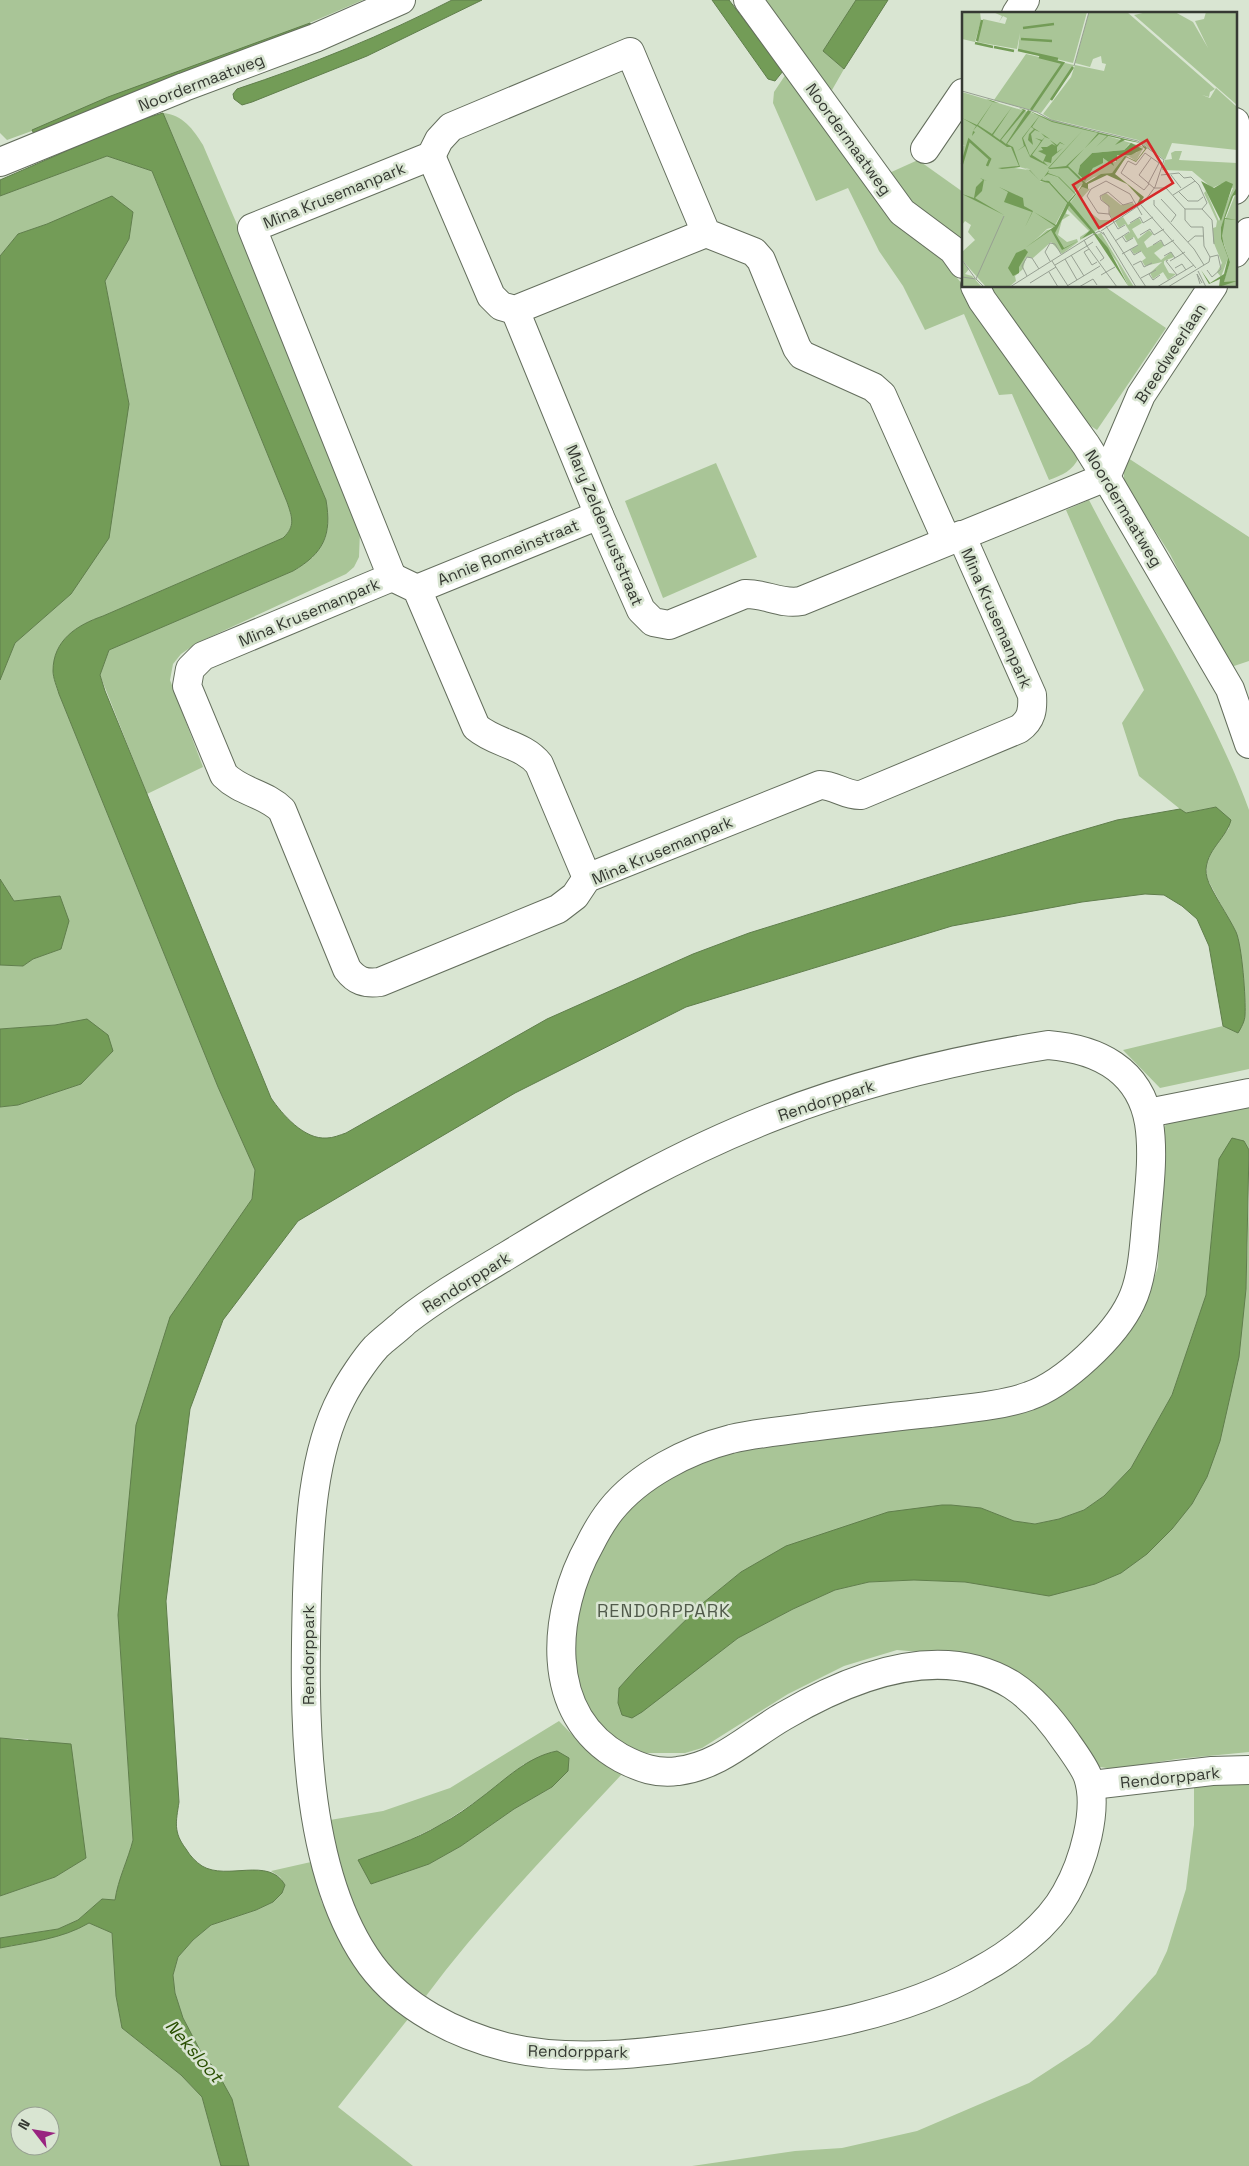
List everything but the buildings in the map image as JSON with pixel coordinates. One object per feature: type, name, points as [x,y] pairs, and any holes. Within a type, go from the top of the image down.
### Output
[{"type":"street","name":"Noordermaatweg","points":[[0,162],[184,87],[315,38],[401,0]]},
{"type":"street","name":"Noordermaatweg","points":[[748,0],[902,212],[953,250],[962,263]]},
{"type":"street","points":[[1017,12],[1025,0]]},
{"type":"street","points":[[630,52],[706,233],[515,310],[501,306],[491,296],[431,156],[439,140],[451,128],[630,52]]},
{"type":"street","points":[[925,149],[962,94]]},
{"type":"street","points":[[1236,127],[1246,174],[1236,189]]},
{"type":"street","name":"Mina Krusemanpark","points":[[431,156],[252,228],[392,577],[204,656],[190,669],[187,686],[224,775],[234,785],[275,803],[282,810],[347,969],[353,977],[363,982],[380,982],[558,909],[575,896],[588,878],[820,785],[830,785],[853,796],[861,794],[1027,724],[1032,706],[1032,695],[882,395],[872,387],[802,355],[796,348],[760,260],[754,252],[706,233]]},
{"type":"street","points":[[1236,192],[1249,206]]},
{"type":"street","points":[[1236,252],[1249,232]]},
{"type":"street","name":"Noordermaatweg","points":[[976,288],[982,300],[1086,445],[1240,685],[1249,744]]},
{"type":"street","name":"Breedweerlaan","points":[[1106,477],[1141,395],[1212,288]]},
{"type":"street","name":"Mary Zeldenruststraat","points":[[515,310],[599,515],[641,610],[653,622],[668,625],[745,594],[756,594],[792,603],[801,601],[1106,477]]},
{"type":"street","name":"Annie Romeinstraat","points":[[417,590],[599,515]]},
{"type":"street","name":"Annie Romeinstraat","points":[[392,577],[417,590],[476,727],[486,735],[532,754],[539,764],[588,878]]},
{"type":"street","name":"Rendorppark","points":[[1048,1045],[1076,1047],[1115,1065],[1130,1077],[1148,1113],[1150,1150],[1145,1242],[1133,1299],[1108,1335],[1076,1368],[1055,1384],[1025,1399],[954,1410],[742,1436],[704,1446],[650,1475],[613,1507],[586,1550],[567,1597],[562,1623],[565,1690],[582,1724],[606,1750],[636,1766],[662,1773],[687,1770],[715,1762],[785,1715],[843,1686],[897,1669],[929,1665],[968,1668],[997,1677],[1020,1690],[1040,1708],[1058,1731],[1075,1754],[1092,1785],[1085,1848],[1072,1882],[1054,1914],[1016,1946],[977,1973],[924,1997],[864,2016],[782,2034],[614,2055],[562,2054],[513,2049],[463,2033],[418,2010],[392,1988],[370,1963],[338,1905],[321,1842],[310,1763],[306,1675],[308,1581],[316,1482],[328,1435],[341,1398],[376,1346],[428,1304],[606,1197],[719,1140],[775,1115],[831,1096],[938,1066],[1048,1045]]},
{"type":"street","points":[[1148,1113],[1249,1093]]},
{"type":"street","name":"Rendorppark","points":[[1092,1785],[1212,1771],[1249,1770]]},
{"type":"shaded area","points":[[0,0],[363,0],[186,73],[7,140],[0,133]]},
{"type":"shaded area","points":[[766,0],[856,0],[823,51],[844,69],[832,90],[825,83]]},
{"type":"shaded area","points":[[788,71],[900,224],[942,260],[962,284],[962,288],[965,288],[1079,457],[1074,466],[1067,472],[1049,480],[1012,394],[999,395],[964,314],[925,330],[903,286],[879,251],[848,188],[816,201],[773,103],[774,92]]},
{"type":"shaded area","points":[[163,113],[170,114],[187,124],[203,145],[292,353],[348,504],[360,531],[359,557],[354,567],[346,574],[197,643],[181,654],[173,664],[170,680],[203,767],[147,794],[100,675],[109,650],[293,571],[319,550],[327,533],[328,523],[326,500]]},
{"type":"shaded area","points":[[107,156],[152,171],[287,502],[292,521],[290,529],[283,538],[76,629],[68,635],[57,651],[53,671],[59,694],[218,1087],[255,1170],[252,1199],[236,1223],[118,1615],[133,1840],[115,1900],[102,1899],[78,1920],[58,1929],[0,1938],[0,1896],[55,1877],[86,1858],[28,1739],[0,1738],[0,1107],[18,1105],[81,1084],[113,1051],[87,1020],[55,1025],[0,1029],[0,965],[23,966],[33,959],[61,949],[60,897],[14,901],[0,879],[0,680],[15,643],[71,594],[129,404],[105,281],[129,239],[133,212],[125,207],[47,224],[18,234],[0,256],[0,196]]},
{"type":"shaded area","points":[[918,160],[962,191],[962,247],[904,201],[887,174]]},
{"type":"shaded area","points":[[992,288],[1107,288],[1166,328],[1097,430],[1086,423],[1019,335]]},
{"type":"shaded area","points":[[1128,458],[1249,537],[1249,661],[1231,667],[1223,658],[1170,554],[1124,482],[1124,468]]},
{"type":"shaded area","points":[[716,463],[757,557],[663,598],[625,501]]},
{"type":"shaded area","points":[[1089,500],[1195,691],[1233,769],[1249,810],[1249,1069],[1160,1088],[1123,1050],[1223,1026],[1238,1033],[1245,1016],[1242,966],[1237,935],[1207,878],[1207,861],[1213,849],[1229,828],[1216,807],[1185,813],[1139,776],[1122,723],[1144,690],[1066,510]]},
{"type":"shaded area","points":[[1249,1104],[1249,1150],[1244,1141],[1219,1159],[1206,1295],[1172,1395],[1131,1468],[1104,1496],[1084,1510],[1059,1519],[1035,1524],[1014,1521],[981,1508],[942,1505],[741,1572],[703,1603],[637,1668],[619,1688],[618,1703],[700,1666],[738,1638],[793,1609],[835,1590],[869,1582],[914,1580],[1095,1584],[1131,1565],[1147,1553],[1185,1512],[1207,1477],[1246,1289],[1249,1200],[1249,1752],[1177,1759],[1113,1769],[1094,1766],[1051,1703],[944,1654],[897,1650],[844,1666],[788,1694],[702,1748],[685,1753],[626,1751],[598,1729],[570,1666],[581,1581],[597,1548],[640,1493],[719,1454],[1003,1415],[1117,1342],[1142,1314],[1158,1267],[1162,1132],[1168,1120]]},
{"type":"shaded area","points":[[559,1721],[583,1746],[622,1774],[496,1910],[426,1996],[390,1968],[373,1947],[351,1901],[336,1853],[330,1820],[383,1811],[450,1788]],"holes":[[[524,1764],[552,1787],[514,1809],[461,1846],[429,1864],[371,1884],[403,1843],[440,1825],[481,1798]]]},
{"type":"shaded area","points":[[1249,1782],[1249,2166],[692,2166],[795,2151],[842,2148],[917,2131],[1029,2083],[1089,2044],[1156,1974],[1167,1951],[1186,1889],[1194,1825],[1194,1785]]},
{"type":"shaded area","points":[[311,1862],[322,1903],[364,1979],[378,1995],[408,2019],[338,2107],[413,2166],[249,2166],[232,2099],[215,2068],[204,2058],[183,2018],[175,1993],[173,1974],[178,1957],[193,1940],[211,1925],[256,1910],[273,1902],[282,1893],[285,1885],[280,1877],[271,1871]]},
{"type":"shaded area","points":[[89,1923],[112,1933],[116,1996],[122,2028],[181,2075],[202,2097],[221,2166],[0,2166],[0,1948],[68,1933]]},
{"type":"water","points":[[452,0],[482,0],[367,56],[252,102],[242,105],[234,99],[233,94],[237,89],[346,49]]},
{"type":"water","points":[[712,0],[729,0],[783,71],[775,81],[768,79]]},
{"type":"water","points":[[856,0],[888,0],[844,69],[823,51]]},
{"type":"water","points":[[310,23],[312,27],[141,89],[34,134],[32,130],[108,97]]},
{"type":"water","name":"Neksloot","points":[[163,113],[326,500],[328,523],[319,550],[304,564],[293,571],[109,650],[100,675],[271,1098],[294,1125],[318,1138],[332,1138],[346,1133],[547,1019],[693,954],[749,933],[1117,820],[1180,809],[1186,813],[1216,807],[1231,820],[1211,854],[1206,869],[1209,883],[1236,932],[1242,960],[1245,997],[1245,1017],[1238,1033],[1223,1026],[1209,946],[1197,919],[1182,906],[1164,895],[1145,894],[1082,902],[952,926],[686,1007],[515,1093],[298,1221],[223,1320],[190,1409],[166,1601],[179,1802],[176,1821],[179,1837],[189,1854],[202,1866],[212,1870],[223,1871],[258,1870],[269,1872],[278,1876],[285,1885],[282,1893],[273,1902],[256,1910],[211,1925],[193,1940],[178,1957],[173,1975],[175,1993],[183,2018],[204,2058],[215,2068],[232,2099],[249,2166],[221,2166],[202,2097],[181,2075],[122,2028],[116,1996],[112,1933],[89,1923],[68,1933],[0,1948],[0,1938],[58,1929],[78,1920],[102,1899],[115,1900],[133,1840],[118,1615],[136,1425],[170,1317],[252,1199],[255,1170],[218,1087],[59,694],[53,671],[57,651],[68,635],[76,629],[283,538],[290,529],[292,521],[290,512],[152,171],[107,156],[0,196],[0,180],[133,122]]},
{"type":"water","points":[[112,196],[133,212],[129,239],[105,281],[129,404],[109,538],[71,594],[15,643],[0,680],[0,256],[18,234],[47,224]]},
{"type":"water","points":[[0,879],[14,901],[60,896],[69,921],[61,949],[33,959],[23,966],[0,965]]},
{"type":"water","points":[[87,1019],[108,1035],[113,1051],[81,1084],[18,1105],[0,1107],[0,1029],[55,1025]]},
{"type":"water","points":[[1232,1138],[1244,1141],[1249,1150],[1246,1289],[1239,1357],[1220,1441],[1207,1477],[1192,1504],[1172,1529],[1147,1554],[1121,1573],[1095,1584],[1049,1596],[965,1582],[914,1580],[869,1582],[835,1590],[793,1609],[738,1638],[642,1712],[632,1718],[622,1715],[618,1703],[619,1688],[637,1668],[703,1603],[741,1572],[786,1546],[888,1512],[951,1505],[981,1508],[1014,1521],[1035,1524],[1059,1519],[1084,1510],[1104,1496],[1131,1468],[1172,1395],[1206,1295],[1219,1159]]},
{"type":"water","points":[[0,1738],[71,1744],[86,1858],[55,1877],[0,1896]]},
{"type":"water","points":[[557,1751],[569,1758],[568,1771],[552,1787],[514,1809],[461,1846],[429,1864],[371,1884],[358,1860],[421,1835],[451,1819],[526,1763]]},
{"type":"district","name":"RENDORPPARK","points":[[664,1611]]}]
